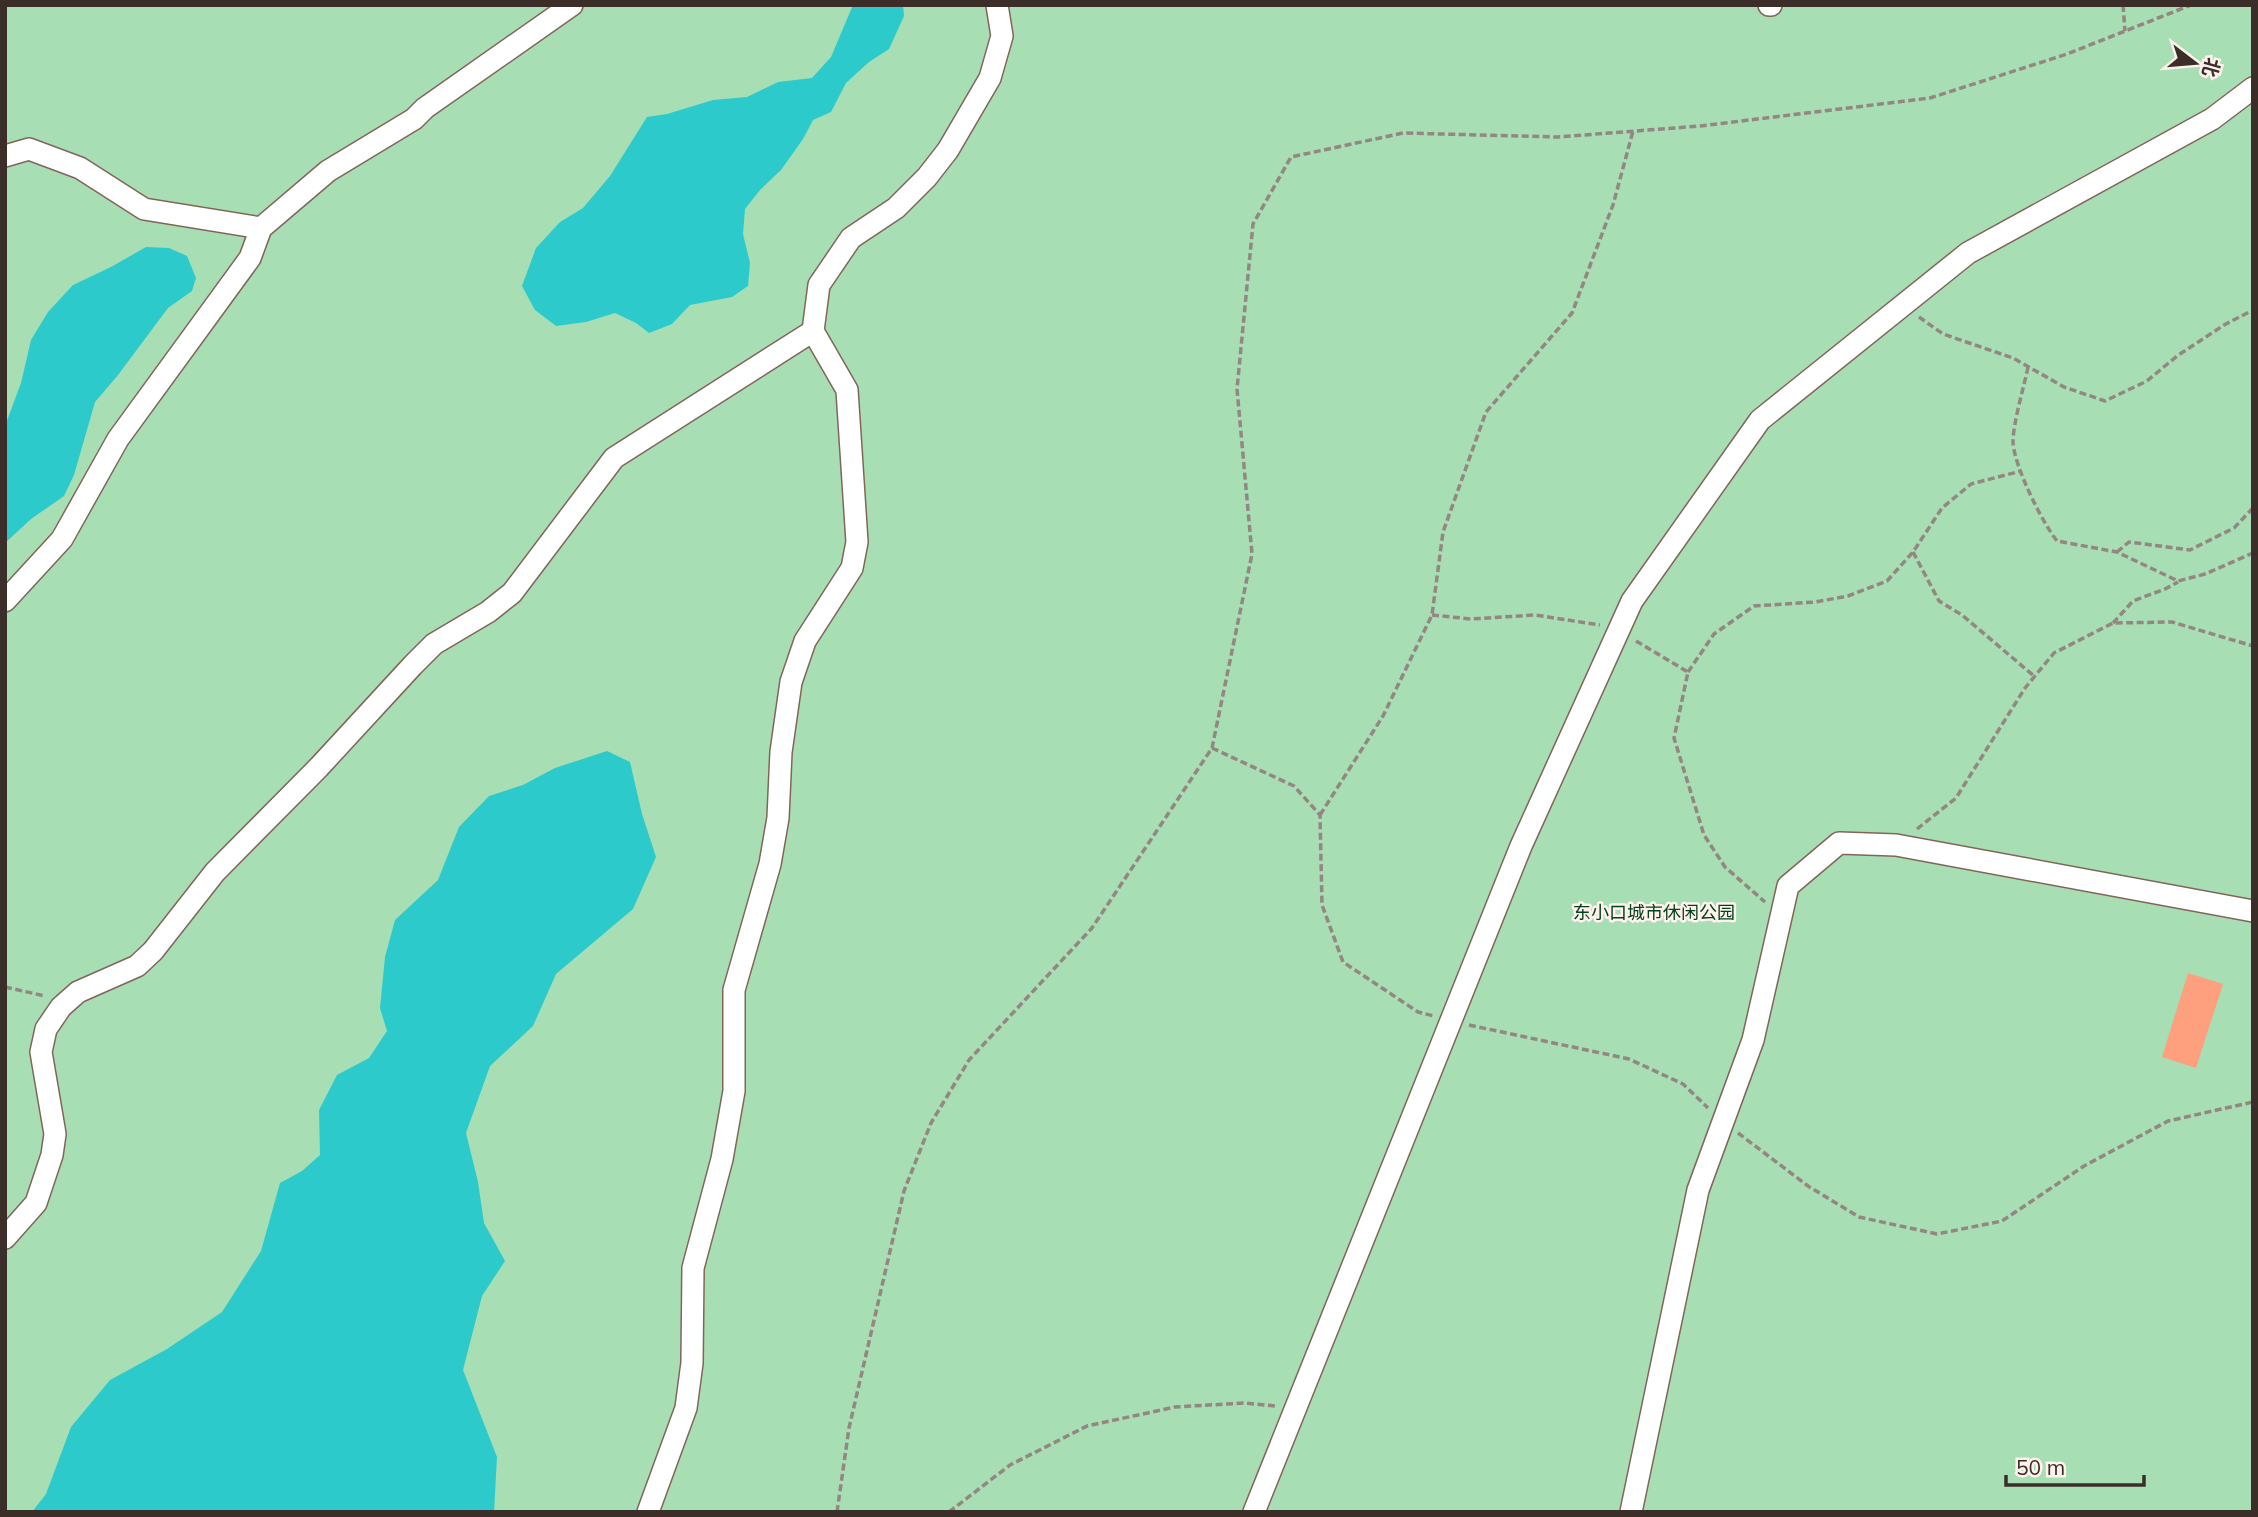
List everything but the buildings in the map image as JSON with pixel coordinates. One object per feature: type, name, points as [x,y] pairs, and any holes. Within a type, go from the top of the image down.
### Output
[{"type":"street","points":[[5,601],[62,539],[118,439],[250,258],[261,228],[328,171],[414,119],[425,108],[572,5]]},
{"type":"street","points":[[648,1512],[686,1408],[692,1363],[693,1268],[722,1159],[734,1091],[734,990],[770,863],[778,818],[781,752],[791,682],[805,641],[852,568],[857,542],[847,390],[813,331],[819,285],[851,237],[896,208],[927,177],[948,150],[990,78],[1002,36],[997,5]]},
{"type":"street","points":[[1254,1512],[1521,846],[1632,601],[1760,420],[1968,253],[2212,119],[2253,88]]},
{"type":"street","points":[[5,156],[29,149],[80,168],[144,209],[261,228]]},
{"type":"street","points":[[5,1238],[36,1203],[52,1155],[55,1134],[41,1052],[46,1029],[67,1000],[78,992],[136,966],[153,951],[215,872],[319,767],[434,644],[488,612],[512,593],[614,458],[813,331]]},
{"type":"street","points":[[1631,1512],[1698,1190],[1753,1040],[1788,886],[1839,843],[1896,845],[2253,911]]},
{"type":"path","points":[[2123,5],[2125,31]]},
{"type":"path","points":[[837,1512],[849,1427],[904,1191],[931,1123],[969,1060],[1092,928],[1212,748],[1252,554],[1237,388],[1253,224],[1291,157],[1404,133],[1558,136],[1700,125],[1930,98],[2067,54],[2191,5]]},
{"type":"path","points":[[1633,131],[1613,205],[1572,313],[1486,412],[1443,532],[1432,615],[1383,716],[1320,815],[1322,905],[1343,962],[1418,1012],[1629,1059],[1683,1084],[1722,1121],[1808,1186],[1859,1217],[1937,1234],[2002,1221],[2084,1166],[2168,1121],[2253,1102]]},
{"type":"path","points":[[1903,305],[1943,334],[2013,358],[2064,387],[2105,401],[2147,381],[2177,356],[2224,325],[2253,310]]},
{"type":"path","points":[[2028,367],[2013,443],[2021,471],[2047,528],[2057,541],[2118,552],[2178,581]]},
{"type":"path","points":[[1781,916],[1725,867],[1704,835],[1674,738],[1688,671],[1714,634],[1754,606],[1815,603],[1848,596],[1887,581],[1913,552],[1942,508],[1971,484],[2021,471]]},
{"type":"path","points":[[2118,552],[2129,542],[2190,550],[2234,528],[2253,508]]},
{"type":"path","points":[[1913,552],[1939,601],[1962,615],[2035,676]]},
{"type":"path","points":[[1896,845],[1956,798],[2035,676],[2054,653],[2113,623],[2133,601],[2178,581],[2205,575],[2253,553]]},
{"type":"path","points":[[1432,615],[1471,619],[1535,615],[1590,622],[1619,630],[1688,671]]},
{"type":"path","points":[[2113,623],[2172,622],[2253,646]]},
{"type":"path","points":[[1212,748],[1294,786],[1320,815]]},
{"type":"path","points":[[5,987],[67,1000]]},
{"type":"path","points":[[949,1512],[1010,1465],[1087,1426],[1175,1407],[1244,1403],[1296,1408]]},
{"type":"green space","name":"东小口城市休闲公园","points":[[5,5],[2253,5],[2253,1512],[5,1512]]},
{"type":"water","points":[[853,5],[903,5],[904,16],[889,49],[869,62],[846,83],[831,112],[813,120],[781,170],[745,209],[743,234],[750,263],[748,286],[732,297],[690,305],[672,324],[649,333],[615,313],[586,322],[556,326],[535,310],[522,286],[536,248],[560,222],[583,208],[610,176],[647,117],[713,100],[747,97],[778,82],[812,78],[831,57]]},
{"type":"water","points":[[146,247],[169,248],[187,256],[196,278],[192,291],[168,308],[95,402],[74,475],[64,496],[31,519],[5,543],[5,426],[21,383],[31,340],[48,312],[73,285]]},
{"type":"water","points":[[607,751],[630,762],[642,814],[656,857],[633,909],[556,974],[533,1026],[490,1066],[466,1133],[478,1182],[484,1223],[505,1261],[482,1296],[463,1370],[497,1457],[494,1512],[32,1512],[46,1494],[71,1427],[110,1380],[167,1349],[222,1312],[261,1251],[280,1183],[302,1171],[320,1155],[319,1110],[337,1075],[369,1058],[387,1031],[380,1008],[385,957],[395,920],[438,880],[459,827],[489,796],[523,785],[555,768]]}]
